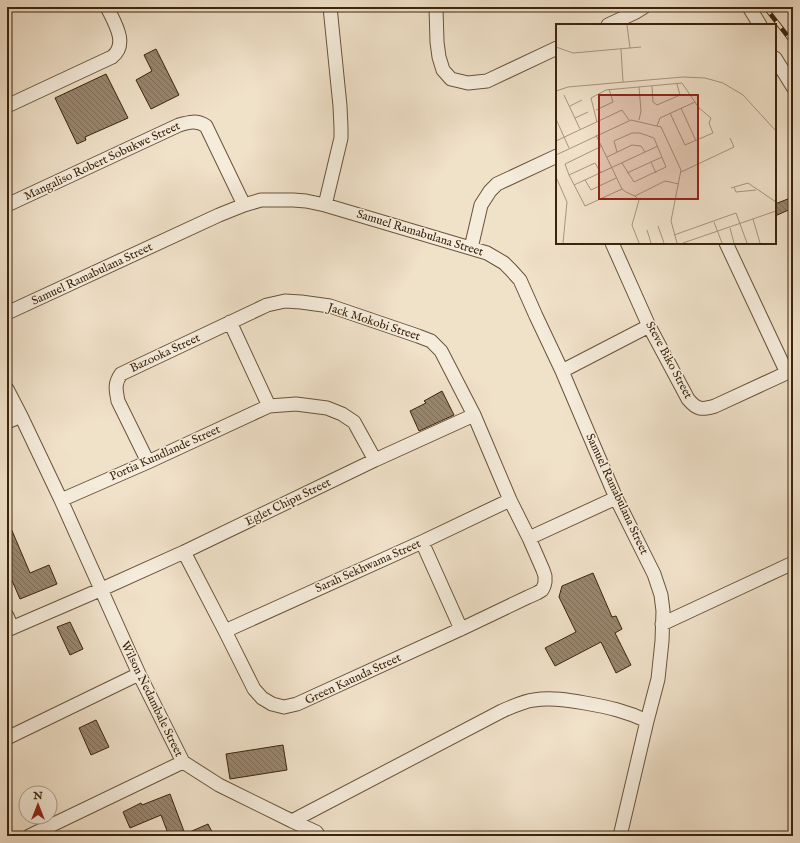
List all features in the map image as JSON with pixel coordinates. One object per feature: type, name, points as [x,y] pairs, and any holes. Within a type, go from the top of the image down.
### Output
[{"type":"street","points":[[7,106],[116,54],[120,43],[120,35],[107,7]]},
{"type":"street","points":[[325,205],[342,128],[330,7]]},
{"type":"street","points":[[436,7],[439,57],[443,70],[451,79],[468,83],[487,81],[556,48]]},
{"type":"street","points":[[610,24],[644,7]]},
{"type":"street","points":[[749,7],[759,24]]},
{"type":"street","points":[[776,60],[793,87]]},
{"type":"street","name":"Mangaliso Robert Sobukwe Street","points":[[7,205],[180,125],[188,122],[196,122],[202,123],[206,126],[244,205]]},
{"type":"street","points":[[471,248],[481,205],[490,191],[497,184],[556,156]]},
{"type":"street","name":"Samuel Ramabulana Street","points":[[7,313],[219,215],[261,200],[293,200],[325,205],[487,253],[511,270],[520,280],[562,371],[616,498],[654,574],[661,594],[663,611],[658,680],[642,739],[620,836]]},
{"type":"street","name":"Steve Biko Street","points":[[612,244],[649,326],[688,399],[694,406],[699,408],[710,408],[790,371]]},
{"type":"street","points":[[726,244],[790,371]]},
{"type":"street","name":"Jack Mokobi Street","points":[[230,322],[267,304],[285,301],[301,302],[330,306],[431,341],[441,351],[474,414],[510,500],[530,538]]},
{"type":"street","points":[[230,322],[269,406],[296,404],[327,408],[342,414],[354,422],[375,460]]},
{"type":"street","name":"Bazooka Street","points":[[148,462],[118,401],[116,383],[118,378],[124,372],[230,322]]},
{"type":"street","points":[[562,371],[649,326]]},
{"type":"street","name":"Wilson Nedambale Street","points":[[7,389],[61,500],[139,674],[183,762],[219,785],[316,832],[319,836]]},
{"type":"street","name":"Portia Kundlande Street","points":[[61,500],[148,462],[269,406]]},
{"type":"street","name":"Eglet Chipu Street","points":[[9,625],[102,589],[184,552],[474,414]]},
{"type":"street","points":[[7,422],[21,416]]},
{"type":"street","points":[[530,538],[616,498]]},
{"type":"street","name":"Sarah Sekhwama Street","points":[[225,631],[422,542],[510,500]]},
{"type":"street","name":"Green Kaunda Street","points":[[184,552],[254,689],[262,698],[272,704],[284,707],[297,704],[528,598],[542,590],[545,582],[545,576],[530,538]]},
{"type":"street","points":[[422,542],[461,629]]},
{"type":"street","points":[[662,624],[793,563]]},
{"type":"street","points":[[7,738],[139,674]]},
{"type":"street","points":[[292,821],[502,711],[533,700],[561,699],[602,706],[621,710],[647,721]]},
{"type":"street","points":[[29,836],[183,762]]},
{"type":"building","points":[[156,49],[179,95],[151,109],[136,80],[152,71],[144,55]]},
{"type":"building","points":[[106,74],[128,118],[85,137],[86,140],[77,144],[55,98]]},
{"type":"building","points":[[793,197],[793,208],[776,216],[776,204]]},
{"type":"building","points":[[442,391],[454,415],[419,431],[410,411],[426,403],[424,401]]},
{"type":"building","points":[[7,519],[30,573],[49,565],[57,584],[20,599],[7,569]]},
{"type":"building","points":[[593,573],[612,617],[616,616],[622,629],[615,633],[631,665],[616,673],[601,642],[555,666],[545,648],[576,632],[559,597],[562,586]]},
{"type":"building","points":[[70,622],[83,649],[70,655],[57,627]]},
{"type":"building","points":[[96,720],[109,747],[91,755],[79,728]]},
{"type":"building","points":[[283,745],[287,770],[230,779],[226,754]]},
{"type":"building","points":[[170,794],[185,834],[208,824],[214,836],[169,836],[161,815],[130,828],[123,812],[141,803],[142,805]]},
{"type":"railway","points":[[765,7],[793,43]]}]
